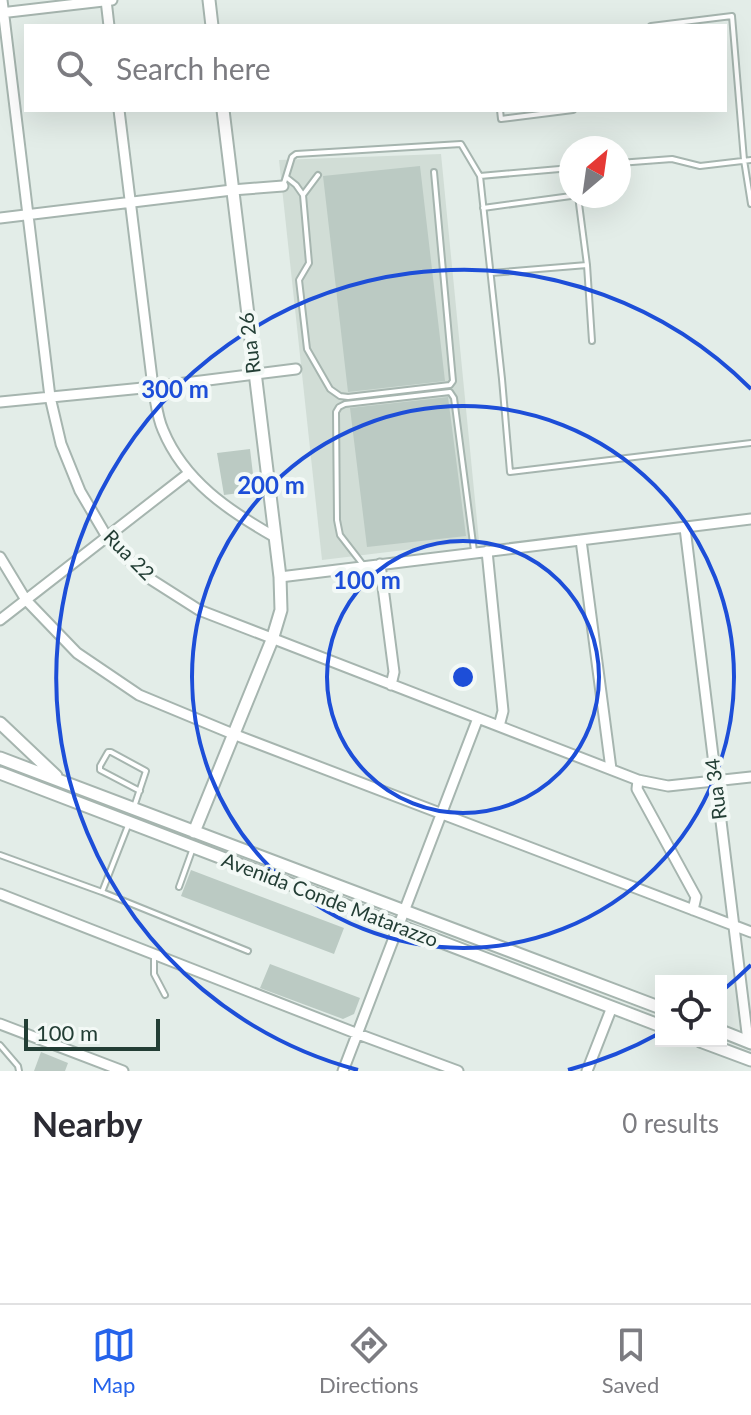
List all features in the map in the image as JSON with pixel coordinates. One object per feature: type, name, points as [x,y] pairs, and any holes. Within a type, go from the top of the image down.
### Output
[{"type":"street","name":"Rua 22","points":[[2,0],[50,397],[61,444],[80,491],[107,537],[144,575],[199,610],[638,780],[668,786],[751,777]]},
{"type":"street","points":[[2,13],[108,0],[109,24]]},
{"type":"street","points":[[209,0],[212,24]]},
{"type":"street","points":[[119,112],[153,387],[162,428],[189,473],[209,494],[275,537]]},
{"type":"street","name":"Rua 26","points":[[194,832],[272,640],[281,610],[280,577],[223,112]]},
{"type":"street","points":[[0,218],[284,181]]},
{"type":"street","points":[[0,402],[296,369]]},
{"type":"street","points":[[0,620],[189,473]]},
{"type":"street","points":[[280,577],[751,519]]},
{"type":"street","name":"Rua 34","points":[[685,528],[748,1054]]},
{"type":"street","points":[[581,540],[611,769]]},
{"type":"street","points":[[487,551],[503,711],[499,726]]},
{"type":"street","points":[[0,557],[26,600],[77,653],[139,695],[233,734],[751,932]]},
{"type":"street","points":[[380,564],[394,672],[391,685]]},
{"type":"street","points":[[343,1071],[478,718]]},
{"type":"street","points":[[0,723],[62,782]]},
{"type":"street","name":"Avenida Conde Matarazzo","points":[[0,758],[655,1006]]},
{"type":"street","name":"Avenida Conde Matarazzo","points":[[0,773],[655,1024]]},
{"type":"street","points":[[638,780],[637,789],[696,897],[693,910]]},
{"type":"street","points":[[129,822],[133,809]]},
{"type":"street","points":[[0,894],[458,1071]]},
{"type":"street","points":[[587,1071],[612,1007]]},
{"type":"street","points":[[0,1024],[123,1071]]},
{"type":"street","points":[[727,1036],[748,1054]]},
{"type":"street","points":[[722,1047],[748,1054]]},
{"type":"lane","points":[[667,24],[732,16],[744,160],[751,204]]},
{"type":"lane","points":[[500,112],[501,119],[557,112]]},
{"type":"lane","points":[[434,172],[453,379],[450,385],[348,397],[330,389],[307,349],[299,280],[309,263],[303,195],[296,185],[284,181],[292,157],[296,154],[461,144],[480,176],[510,472],[751,443]]},
{"type":"lane","points":[[631,162],[672,159],[700,166],[751,160]]},
{"type":"lane","points":[[480,176],[559,169]]},
{"type":"lane","points":[[303,195],[318,175]]},
{"type":"lane","points":[[483,208],[559,198]]},
{"type":"lane","points":[[580,208],[592,341]]},
{"type":"lane","points":[[491,273],[587,265]]},
{"type":"lane","points":[[365,566],[340,535],[337,520],[336,412],[345,404],[450,392],[453,395],[474,553]]},
{"type":"lane","points":[[133,809],[140,791],[145,770],[108,752],[100,766],[101,771],[140,791]]},
{"type":"lane","points":[[102,892],[129,822]]},
{"type":"lane","points":[[179,887],[194,847]]},
{"type":"lane","points":[[0,855],[248,951]]},
{"type":"lane","points":[[154,955],[154,974],[165,995]]},
{"type":"lane","points":[[0,1045],[19,1071]]},
{"type":"shaded area","points":[[441,154],[479,541],[322,560],[279,160]]},
{"type":"building","points":[[420,166],[445,381],[348,392],[323,176]]},
{"type":"building","points":[[448,397],[466,536],[367,547],[350,408]]},
{"type":"building","points":[[250,449],[255,491],[224,495],[217,453]]},
{"type":"building","points":[[191,870],[344,928],[334,954],[181,896]]},
{"type":"building","points":[[270,964],[360,998],[354,1014],[343,1019],[260,988]]},
{"type":"building","points":[[41,1052],[68,1063],[65,1071],[34,1071]]}]
